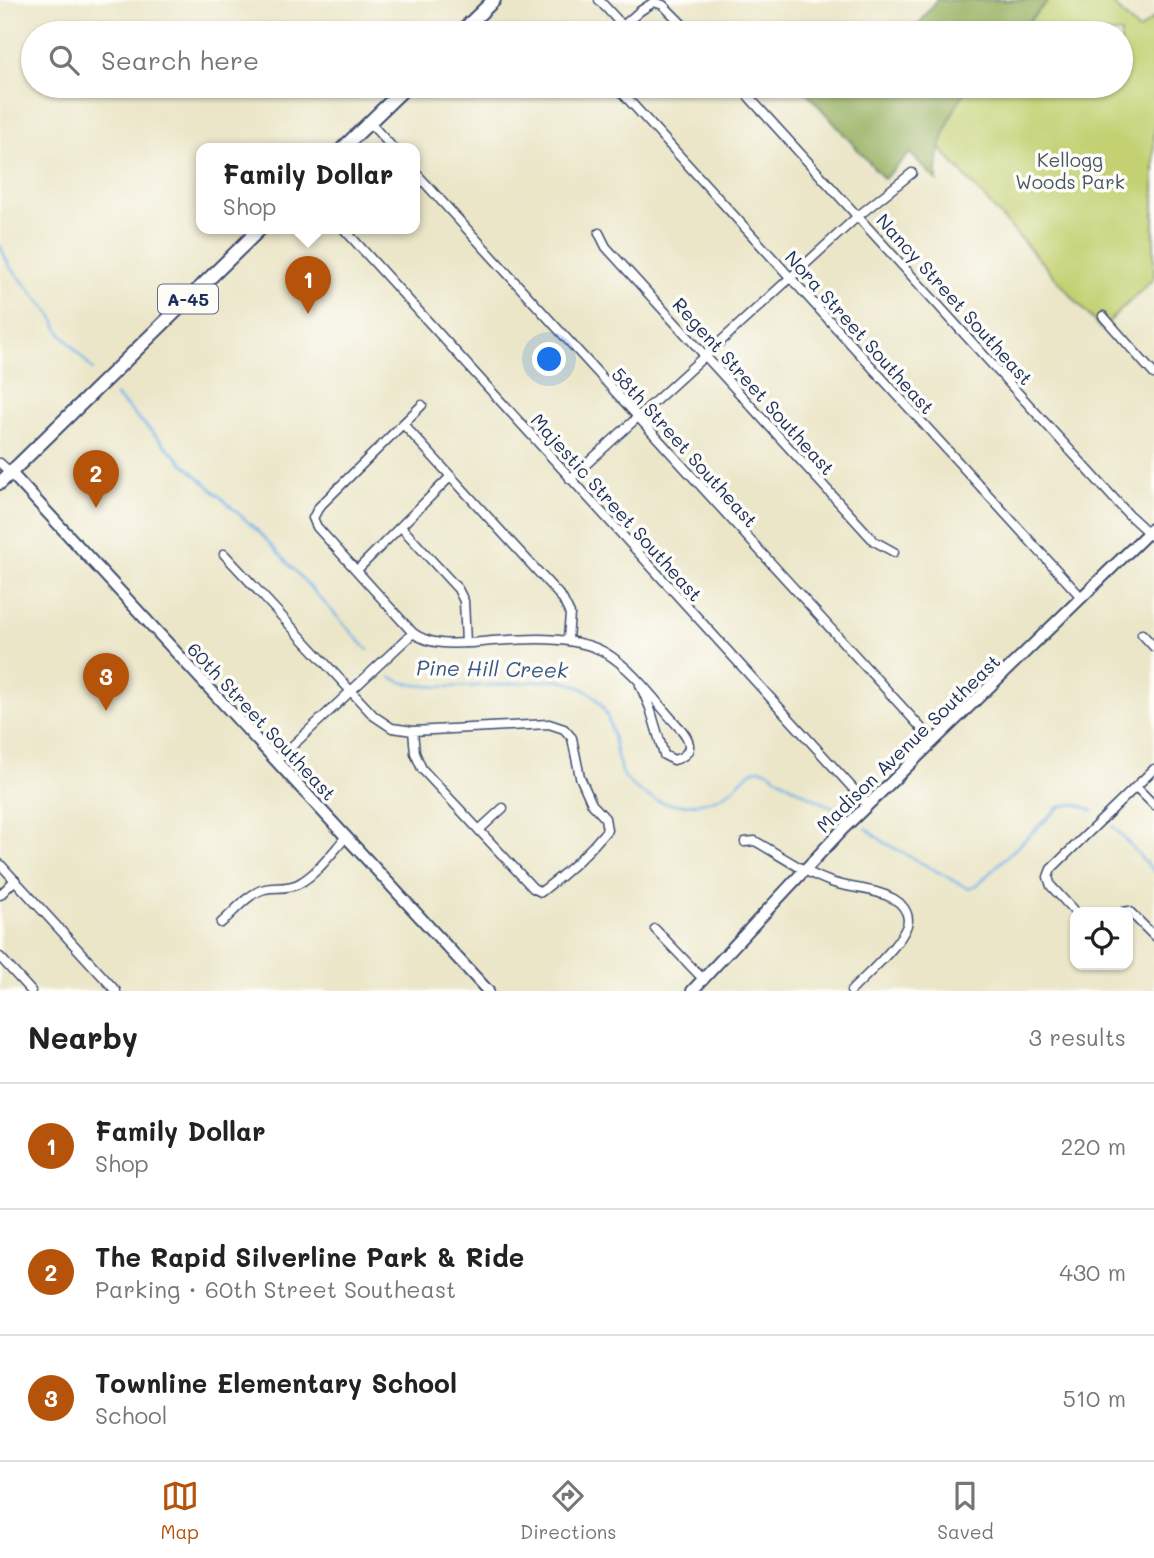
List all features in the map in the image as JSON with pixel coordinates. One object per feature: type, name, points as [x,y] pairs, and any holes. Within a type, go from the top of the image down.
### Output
[{"type":"main road","points":[[472,21],[494,0]]},
{"type":"main road","points":[[348,143],[394,98]]},
{"type":"main road","name":"A-45","points":[[0,483],[255,234]]},
{"type":"main road","name":"60th Street Southeast","points":[[10,473],[488,991]]},
{"type":"main road","name":"Madison Avenue Southeast","points":[[692,991],[869,805],[1152,533]]},
{"type":"street","points":[[599,0],[618,21]]},
{"type":"street","points":[[629,21],[654,2],[663,5],[679,21]]},
{"type":"street","name":"Nora Street Southeast","points":[[627,98],[1082,598]]},
{"type":"street","name":"Nancy Street Southeast","points":[[750,98],[1128,514],[1152,533]]},
{"type":"street","points":[[369,122],[388,143]]},
{"type":"street","points":[[570,479],[858,216],[912,173]]},
{"type":"street","name":"58th Street Southeast","points":[[420,178],[934,742]]},
{"type":"street","name":"Regent Street Southeast","points":[[598,233],[606,247],[874,541],[894,552]]},
{"type":"street","name":"Majestic Street Southeast","points":[[348,234],[869,805]]},
{"type":"street","points":[[1103,316],[1154,374]]},
{"type":"street","points":[[422,405],[319,507],[313,518],[317,527],[420,638],[457,645],[568,639],[604,653],[640,685],[684,732],[689,740],[688,751],[682,758],[674,760],[664,755],[640,685]]},
{"type":"street","points":[[403,424],[562,598],[570,614],[568,639]]},
{"type":"street","points":[[0,463],[10,473]]},
{"type":"street","points":[[357,570],[450,477]]},
{"type":"street","points":[[401,527],[458,589],[464,601],[467,643]]},
{"type":"street","points":[[224,554],[351,692],[385,725],[413,731],[549,724],[564,729],[572,738],[580,778],[592,804],[605,818],[607,830],[541,892],[533,888],[422,769],[415,753],[413,731]]},
{"type":"street","points":[[276,761],[413,633]]},
{"type":"street","points":[[1142,634],[1154,647]]},
{"type":"street","points":[[1070,907],[1051,886],[1048,877],[1051,869],[1154,769]]},
{"type":"street","points":[[1136,787],[1154,805]]},
{"type":"street","points":[[479,830],[503,808]]},
{"type":"street","points":[[221,923],[257,892],[267,888],[295,886],[310,877],[345,838]]},
{"type":"street","points":[[746,842],[755,841],[805,871],[835,883],[884,895],[900,903],[908,917],[904,932],[851,991]]},
{"type":"street","points":[[0,864],[116,991]]},
{"type":"street","points":[[0,895],[15,880]]},
{"type":"street","points":[[1133,915],[1154,936]]},
{"type":"street","points":[[655,929],[704,980]]},
{"type":"street","points":[[0,957],[31,991]]},
{"type":"green space","points":[[936,0],[1049,0],[1029,21],[921,21]]},
{"type":"green space","name":"Kellogg Woods Park","points":[[1047,0],[1109,0],[1129,21],[1023,21]]},
{"type":"green space","name":"Kellogg Woods Park","points":[[1154,17],[1154,278],[1101,329],[915,120],[940,98],[1133,98],[1133,25],[1139,31]]},
{"type":"green space","points":[[812,98],[961,98],[946,130],[939,157],[937,181],[910,153],[884,179]]},
{"type":"waterway","name":"Pine Hill Creek","points":[[0,246],[10,267],[52,315],[60,332],[93,370]]},
{"type":"waterway","name":"Pine Hill Creek","points":[[115,395],[186,466],[258,531],[368,650]]},
{"type":"waterway","name":"Pine Hill Creek","points":[[391,677],[405,683],[446,687],[557,680],[571,684],[592,694],[599,701],[609,720],[624,776],[635,788],[649,797],[668,804],[701,803],[721,796],[752,771],[760,769],[841,811]]},
{"type":"waterway","points":[[866,828],[885,843],[969,889],[977,885],[1058,808],[1076,805],[1093,811]]},
{"type":"waterway","points":[[1113,826],[1154,872]]},
{"type":"place","name":"Family Dollar","points":[[308,314]]},
{"type":"place","name":"The Rapid Silverline Park & Ride","points":[[96,508]]},
{"type":"place","name":"Townline Elementary School","points":[[106,711]]}]
